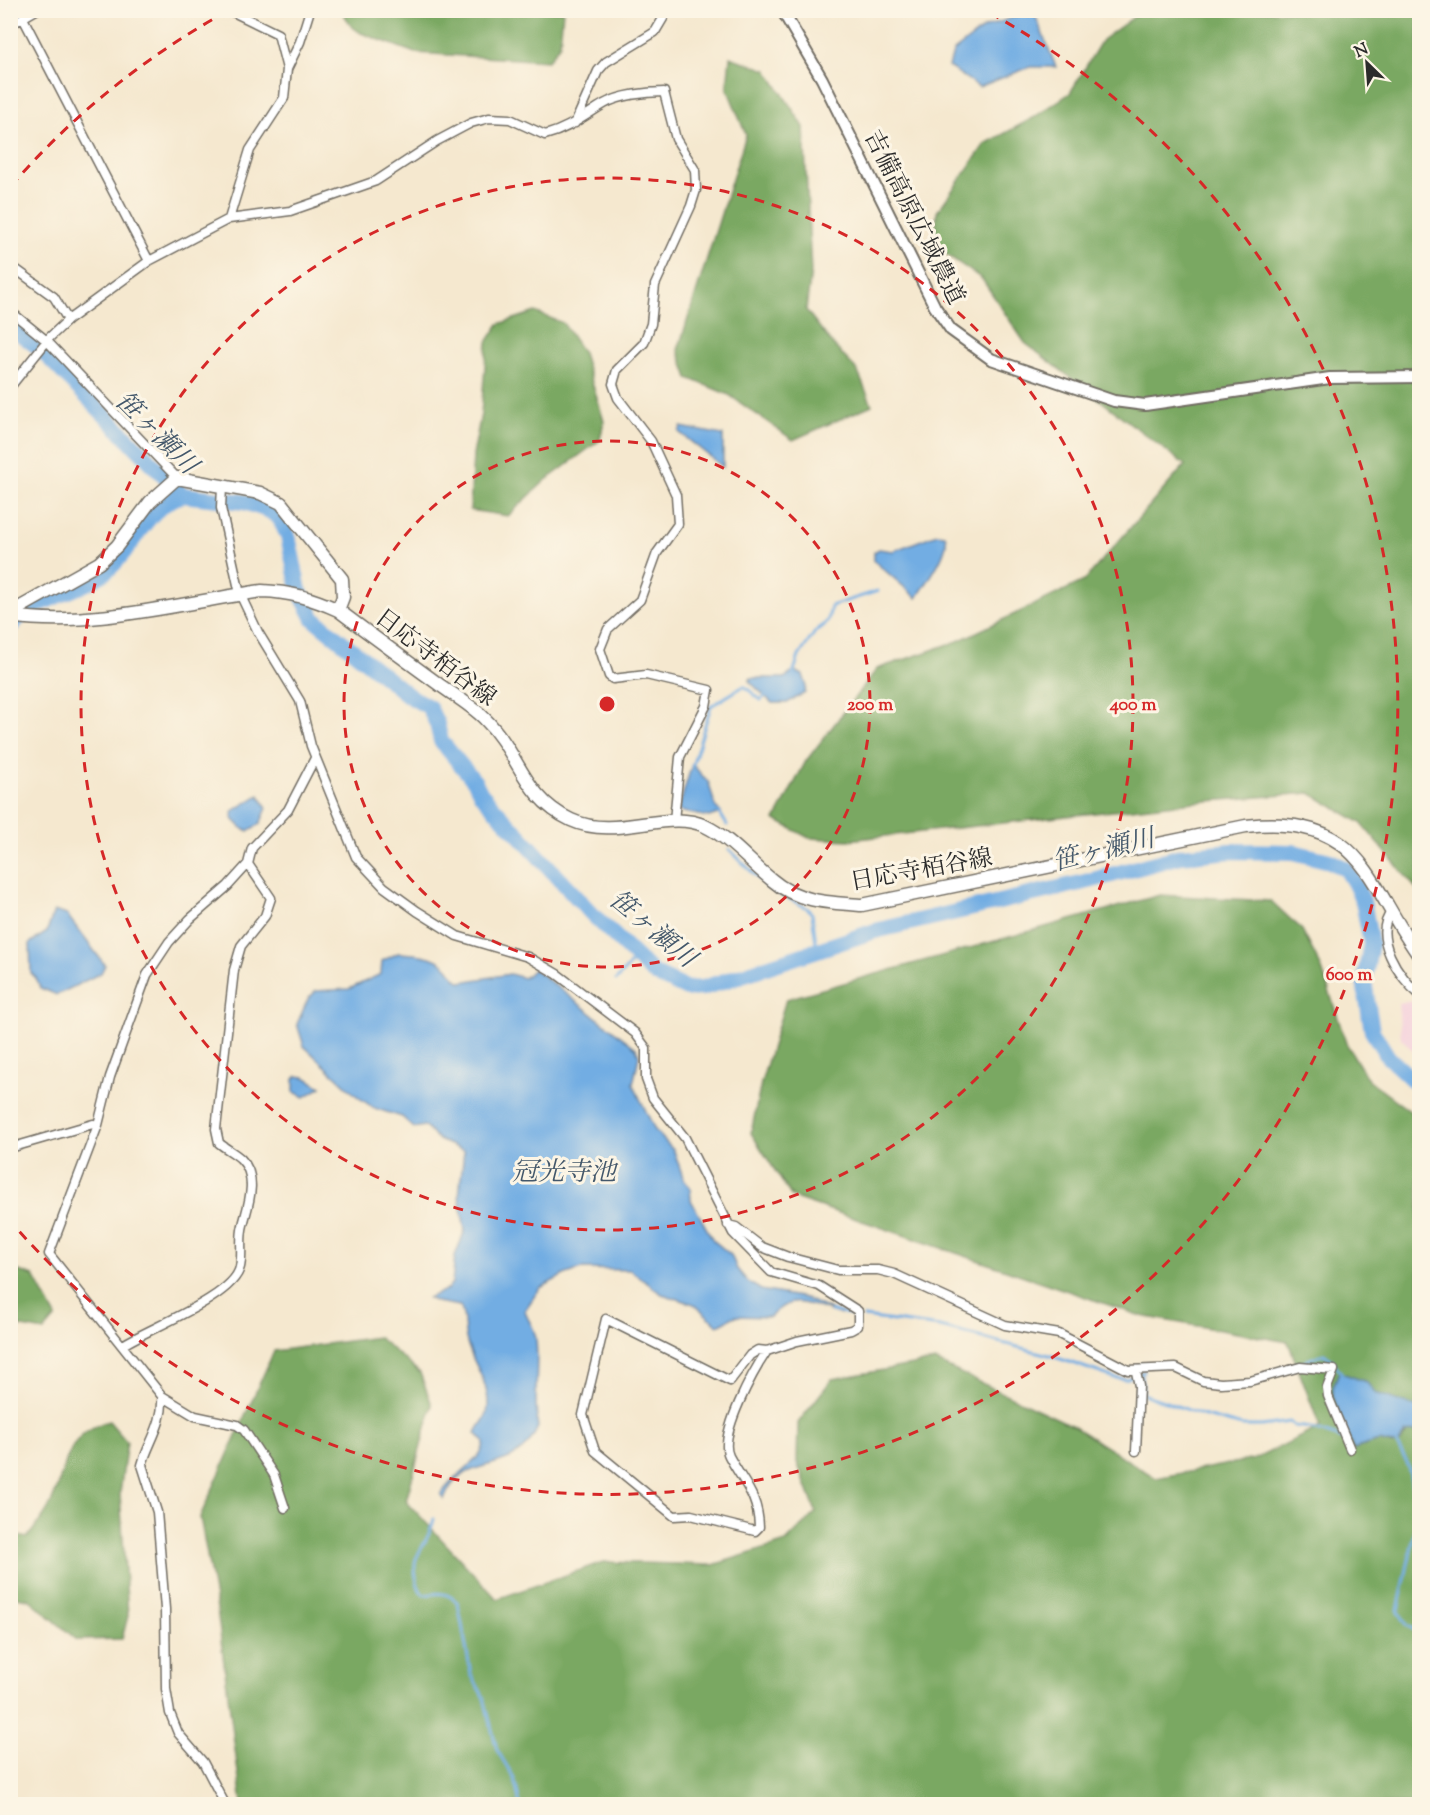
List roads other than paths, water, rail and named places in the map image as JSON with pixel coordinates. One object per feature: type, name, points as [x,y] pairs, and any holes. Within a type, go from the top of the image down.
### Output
[{"type":"main road","points":[[10,615],[99,562],[117,546],[150,502],[173,482],[271,498],[281,503],[342,579],[343,597],[338,610]]},
{"type":"main road","name":"日応寺栢谷線","points":[[10,615],[42,620],[95,617],[240,594],[287,592],[313,598],[338,610],[483,717],[504,742],[534,793],[562,815],[585,826],[598,828],[674,822],[701,825],[723,836],[774,882],[810,900],[862,904],[1246,826],[1275,823],[1323,833],[1359,860],[1419,957]]},
{"type":"street","points":[[10,25],[36,10]]},
{"type":"street","points":[[229,10],[278,34],[287,69]]},
{"type":"street","points":[[229,219],[250,150],[284,98],[287,69],[300,42],[310,10]]},
{"type":"street","points":[[575,124],[602,67],[655,32],[668,10]]},
{"type":"street","name":"吉備高原広域農道","points":[[782,10],[822,79],[935,307],[951,330],[991,359],[1114,401],[1145,405],[1330,378],[1419,377]]},
{"type":"street","points":[[23,18],[149,261]]},
{"type":"street","points":[[10,387],[46,342],[68,320],[149,261],[229,219],[290,211],[376,181],[437,141],[471,123],[489,118],[510,119],[545,135],[575,124],[607,103],[638,95],[664,92],[676,139],[695,170],[696,190],[655,285],[651,324],[644,343],[617,370],[614,384],[618,398],[651,441],[676,495],[678,524],[657,553],[640,600],[608,629],[600,649],[609,676],[613,679],[646,675],[710,690],[706,706],[680,757],[674,822]]},
{"type":"street","points":[[10,265],[54,297],[68,320]]},
{"type":"street","points":[[10,311],[46,342],[173,482]]},
{"type":"street","points":[[221,490],[221,508],[240,594],[258,632],[300,701],[315,758],[356,857],[384,887],[457,936],[528,957],[557,974],[643,1042],[647,1056],[646,1078],[653,1098],[685,1138],[728,1225],[753,1256],[771,1272],[819,1286],[858,1311],[858,1326],[851,1330],[797,1341],[767,1351],[758,1350],[750,1355],[730,1381],[725,1381],[606,1319],[584,1415],[595,1451],[674,1516],[691,1515],[755,1531],[759,1527],[756,1500],[728,1454],[726,1441],[752,1373],[767,1351]]},
{"type":"street","points":[[285,1508],[274,1475],[244,1430],[237,1425],[195,1416],[162,1396],[49,1254],[98,1125],[110,1077],[147,975],[190,919],[248,864],[252,848],[288,810],[315,758]]},
{"type":"street","points":[[123,1345],[200,1305],[230,1283],[240,1268],[241,1232],[251,1186],[249,1170],[241,1158],[219,1143],[216,1129],[234,970],[241,946],[265,916],[271,898],[248,864]]},
{"type":"street","points":[[1392,911],[1385,920],[1384,927],[1391,959],[1406,984],[1419,995]]},
{"type":"street","points":[[10,1148],[93,1124],[98,1125]]},
{"type":"street","points":[[728,1225],[736,1227],[762,1247],[788,1257],[838,1270],[878,1270],[894,1274],[1005,1325],[1059,1334],[1137,1374]]},
{"type":"street","points":[[1137,1374],[1147,1368],[1176,1368],[1203,1381],[1221,1383],[1250,1381],[1300,1367],[1334,1370],[1327,1388],[1328,1396],[1350,1449]]},
{"type":"street","points":[[1136,1451],[1137,1374]]},
{"type":"street","points":[[162,1396],[163,1408],[157,1430],[142,1465],[157,1512],[160,1576],[165,1609],[166,1689],[170,1713],[178,1733],[202,1762],[225,1804]]},
{"type":"water","points":[[1033,10],[1056,67],[1030,67],[979,87],[949,67],[953,52],[984,28]]},
{"type":"water","points":[[681,427],[723,435],[723,467],[679,432]]},
{"type":"water","points":[[937,534],[945,535],[945,549],[937,567],[917,598],[874,561],[874,552],[879,549],[893,551]]},
{"type":"water","points":[[795,671],[803,675],[806,684],[805,693],[787,703],[772,703],[749,681],[751,678],[784,678]]},
{"type":"water","points":[[692,764],[709,783],[715,806],[721,813],[709,817],[678,811]]},
{"type":"water","points":[[259,795],[267,808],[260,824],[248,831],[233,819],[233,811]]},
{"type":"water","points":[[54,911],[67,915],[105,965],[101,973],[57,995],[40,988],[31,973],[30,943],[47,932]]},
{"type":"water","name":"冠光寺池","points":[[398,953],[423,955],[440,961],[461,982],[510,974],[524,978],[534,969],[636,1048],[639,1056],[633,1084],[655,1130],[674,1151],[684,1180],[690,1187],[691,1200],[713,1240],[731,1255],[737,1269],[748,1282],[761,1290],[805,1298],[841,1315],[811,1305],[795,1303],[778,1309],[770,1317],[735,1316],[718,1325],[694,1304],[662,1294],[630,1270],[581,1269],[564,1275],[540,1288],[525,1310],[536,1340],[538,1427],[528,1444],[517,1454],[464,1474],[453,1484],[444,1499],[441,1495],[445,1488],[479,1456],[483,1449],[484,1442],[476,1433],[486,1416],[488,1403],[484,1383],[465,1334],[460,1306],[436,1302],[428,1298],[448,1289],[452,1283],[455,1256],[465,1230],[459,1196],[464,1151],[439,1140],[424,1126],[414,1128],[402,1117],[374,1108],[358,1097],[304,1046],[297,1024],[308,999],[316,991],[349,989],[381,974],[382,961]]},
{"type":"water","points":[[297,1076],[305,1077],[321,1087],[305,1097],[294,1092],[294,1079]]},
{"type":"water","points":[[1339,1372],[1366,1382],[1376,1393],[1419,1408],[1419,1431],[1405,1433],[1397,1445],[1379,1441],[1353,1449],[1333,1396],[1333,1387]]},
{"type":"waterway","name":"笹ヶ瀬川","points":[[10,326],[38,347],[183,495],[244,502],[270,511],[280,519],[288,536],[299,590],[314,619],[409,696],[429,707],[437,724],[441,741],[475,782],[481,794],[592,914],[653,973],[687,989],[703,988],[875,931],[1089,881],[1181,856],[1230,851],[1293,852],[1330,861],[1346,869],[1355,884],[1363,901],[1371,944],[1364,981],[1372,1031],[1388,1057],[1420,1087]]},
{"type":"waterway","points":[[10,627],[32,609],[85,584],[109,569],[151,517],[171,500],[183,495]]},
{"type":"waterway","points":[[793,674],[799,656],[815,632],[828,621],[831,606],[878,591]]},
{"type":"waterway","points":[[692,767],[711,706],[744,686],[761,700],[767,694]]},
{"type":"waterway","points":[[719,812],[727,825]]},
{"type":"waterway","points":[[729,849],[768,888],[807,908],[812,914],[817,950]]},
{"type":"waterway","points":[[616,980],[637,957]]},
{"type":"waterway","points":[[831,1311],[855,1316]]},
{"type":"waterway","points":[[864,1317],[940,1327],[1049,1355],[1115,1378],[1126,1379],[1144,1371]]},
{"type":"waterway","points":[[1291,1366],[1324,1354],[1332,1360],[1342,1374]]},
{"type":"waterway","points":[[1142,1374],[1143,1394],[1205,1416],[1242,1426],[1290,1422],[1294,1426],[1311,1428],[1343,1439]]},
{"type":"waterway","points":[[1395,1442],[1407,1462],[1419,1514],[1398,1610],[1407,1625],[1420,1634]]},
{"type":"waterway","points":[[434,1519],[416,1559],[416,1578],[424,1595],[443,1594],[450,1596],[458,1603],[471,1674],[484,1698],[497,1750],[514,1778],[520,1804]]}]
